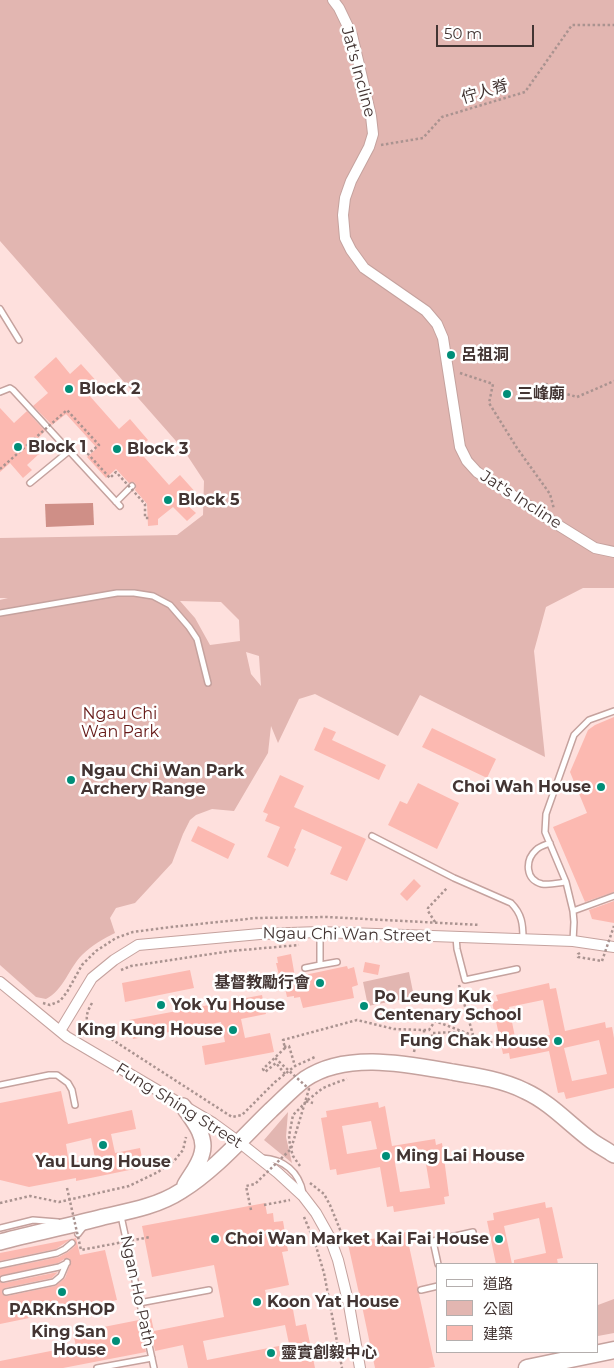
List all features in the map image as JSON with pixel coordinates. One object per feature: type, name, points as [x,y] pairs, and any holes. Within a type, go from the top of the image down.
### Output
[{"type":"main road","points":[[0,1242],[74,1230],[89,1221],[165,1200],[181,1191],[220,1162],[305,1079],[320,1071],[342,1065],[369,1062],[399,1062],[504,1083],[525,1091],[544,1102],[591,1140],[614,1155]]},
{"type":"main road","points":[[181,1191],[203,1153],[202,1137],[183,1106]]},
{"type":"main road","points":[[527,1368],[614,1350]]},
{"type":"street","name":"Jat's Incline","points":[[333,0],[352,35],[371,116],[373,134],[369,147],[351,181],[345,198],[343,215],[345,238],[350,250],[364,268],[426,310],[437,324],[443,338],[460,448],[467,461],[477,472],[595,548],[614,552]]},
{"type":"street","name":"Ngau Chi Wan Street","points":[[60,1031],[92,978],[114,960],[138,945],[260,934],[320,932],[523,940],[573,946],[614,947]]},
{"type":"street","name":"Fung Shing Street","points":[[0,982],[67,1037],[213,1123],[259,1158],[303,1196],[316,1213],[330,1238],[338,1260],[360,1368]]},
{"type":"lane","points":[[0,310],[18,340]]},
{"type":"lane","points":[[0,392],[10,388],[13,390],[118,504],[132,486]]},
{"type":"lane","points":[[30,483],[69,451]]},
{"type":"lane","points":[[0,613],[117,593],[153,596],[170,605],[198,639],[208,683]]},
{"type":"lane","points":[[573,946],[573,911],[566,882],[545,832],[546,814],[574,735],[589,720],[614,711]]},
{"type":"lane","points":[[372,836],[454,878],[512,902],[518,909],[521,918],[523,940]]},
{"type":"lane","points":[[550,843],[540,846],[531,856],[528,863],[529,875],[533,880],[544,884],[566,882]]},
{"type":"lane","points":[[573,911],[614,896]]},
{"type":"lane","points":[[320,932],[320,965]]},
{"type":"lane","points":[[456,937],[464,980],[518,969]]},
{"type":"lane","points":[[305,968],[337,962]]},
{"type":"lane","points":[[0,1085],[57,1075],[68,1083],[76,1105]]},
{"type":"lane","name":"Ngan Ho Path","points":[[121,1213],[154,1368]]},
{"type":"lane","points":[[0,1228],[32,1220],[52,1221],[74,1230]]},
{"type":"lane","points":[[438,1263],[433,1241],[473,1232]]},
{"type":"lane","points":[[0,1265],[57,1253],[72,1243]]},
{"type":"lane","points":[[4,1279],[59,1267],[68,1262],[61,1276],[54,1282],[6,1292]]},
{"type":"lane","points":[[421,1290],[436,1286]]},
{"type":"lane","points":[[140,1303],[209,1290]]},
{"type":"lane","points":[[348,1304],[362,1302]]},
{"type":"lane","points":[[97,1368],[152,1358]]},
{"type":"path","name":"佇人脊","points":[[369,147],[423,138],[442,117],[525,92],[572,25],[614,25]]},
{"type":"path","points":[[448,369],[493,384],[489,403],[550,494],[558,525]]},
{"type":"path","points":[[535,385],[547,384],[563,393],[577,397],[614,381]]},
{"type":"path","points":[[0,469],[67,410],[98,445],[88,454],[110,478],[116,472],[145,504],[145,518],[150,518]]},
{"type":"path","points":[[435,922],[428,908],[447,888]]},
{"type":"path","points":[[573,946],[582,952],[578,954],[578,957],[602,961],[614,926]]},
{"type":"path","points":[[119,971],[132,966],[231,951],[304,945],[320,946]]},
{"type":"path","points":[[458,983],[472,1035]]},
{"type":"path","points":[[40,1002],[50,1005],[60,1001],[67,992]]},
{"type":"path","points":[[95,998],[87,1014],[88,1024],[232,1117],[242,1114],[275,1082]]},
{"type":"path","points":[[285,1074],[276,1063],[266,1072],[263,1069],[284,1048],[283,1040],[357,1020],[394,1029],[424,1030],[429,1030],[435,1021],[493,1043]]},
{"type":"path","points":[[424,1030],[424,1042],[432,1042],[432,1033],[463,1032]]},
{"type":"path","points":[[284,1047],[289,1046],[295,1066]]},
{"type":"path","points":[[251,1210],[246,1186],[255,1184],[291,1150],[309,1089],[275,1058]]},
{"type":"path","points":[[301,1168],[293,1156],[290,1146],[289,1136],[293,1115],[309,1099],[324,1088],[354,1077]]},
{"type":"path","points":[[306,1101],[313,1103]]},
{"type":"path","points":[[0,1202],[30,1196],[59,1202],[129,1186],[149,1178],[174,1161],[185,1144],[186,1129]]},
{"type":"path","points":[[259,1169],[265,1174]]},
{"type":"path","points":[[307,1181],[324,1194]]},
{"type":"path","points":[[67,1188],[80,1250],[150,1237]]},
{"type":"path","points":[[284,1193],[295,1205]]},
{"type":"path","points":[[264,1205],[290,1200]]},
{"type":"path","points":[[303,1215],[315,1243],[324,1273],[342,1368]]},
{"type":"green space","name":"Ngau Chi Wan Park","points":[[0,0],[614,0],[614,588],[583,588],[546,607],[534,651],[545,757],[420,695],[398,736],[315,694],[299,699],[278,743],[271,726],[268,753],[234,811],[212,809],[196,815],[190,820],[172,863],[135,903],[116,908],[110,918],[115,933],[98,942],[82,955],[57,991],[46,999],[36,997],[0,965],[0,600],[8,598],[0,598],[0,538],[177,535],[203,515],[204,481],[183,449],[0,241]],"holes":[[[180,601],[221,602],[239,620],[240,641],[210,645],[195,618]],[[246,652],[259,656],[261,686],[251,674]]]},
{"type":"green space","points":[[409,972],[414,997],[368,1006],[363,982]]},
{"type":"green space","points":[[288,1112],[286,1137],[292,1163],[264,1140]]},
{"type":"green space","points":[[614,1299],[614,1333],[599,1336],[599,1305]]},
{"type":"shaded area","points":[[93,503],[94,525],[46,527],[45,504]]},
{"type":"building","points":[[56,357],[70,374],[81,364],[99,384],[88,394],[119,429],[130,419],[148,440],[137,449],[169,485],[180,475],[198,495],[187,505],[196,513],[187,521],[173,507],[158,519],[158,525],[148,526],[147,504],[135,490],[135,483],[129,483],[116,469],[106,478],[87,457],[97,448],[66,414],[52,425],[33,406],[48,393],[34,377]]},
{"type":"building","name":"Block 1","points":[[0,408],[14,423],[27,411],[45,431],[32,444],[40,453],[27,465],[32,470],[23,478],[10,463],[0,472]]},
{"type":"building","points":[[614,717],[614,892],[585,902],[553,827],[587,813],[570,772],[588,730]]},
{"type":"building","points":[[324,727],[336,732],[332,740],[386,765],[379,780],[314,750]]},
{"type":"building","points":[[432,728],[496,759],[487,778],[422,747]]},
{"type":"building","points":[[280,775],[304,786],[294,807],[366,839],[347,881],[330,874],[342,847],[302,829],[288,867],[267,857],[280,827],[265,821],[268,814],[263,812]]},
{"type":"building","points":[[418,783],[459,803],[437,849],[388,825],[400,801],[407,804]]},
{"type":"building","points":[[198,826],[235,844],[228,859],[191,841]]},
{"type":"building","points":[[414,879],[421,886],[407,901],[400,894]]},
{"type":"building","points":[[614,901],[614,923],[592,919],[589,910]]},
{"type":"building","name":"基督教勵行會","points":[[291,954],[295,977],[347,966],[348,969],[354,967],[358,985],[352,987],[354,998],[303,1008],[300,997],[287,997],[283,979],[280,980],[276,963],[278,963],[277,957]]},
{"type":"building","points":[[365,962],[380,965],[378,975],[363,972]]},
{"type":"building","points":[[190,970],[194,988],[125,1002],[122,983]]},
{"type":"building","name":"Fung Chak House","points":[[549,983],[550,989],[556,988],[565,1031],[605,1022],[606,1028],[612,1027],[614,1038],[614,1088],[566,1099],[564,1092],[558,1093],[549,1051],[510,1059],[509,1053],[503,1054],[492,1002],[498,1001],[496,995]],"holes":[[[543,1000],[550,1035],[516,1042],[509,1007]],[[599,1040],[607,1074],[572,1081],[564,1048]]]},
{"type":"building","name":"King Kung House","points":[[262,995],[266,1014],[241,1019],[245,1038],[270,1033],[274,1052],[205,1065],[202,1046],[225,1042],[221,1022],[133,1039],[129,1020]]},
{"type":"building","points":[[61,1091],[68,1124],[132,1110],[136,1129],[111,1134],[115,1153],[140,1148],[144,1167],[76,1181],[76,1178],[29,1187],[0,1180],[0,1103]],"holes":[[[91,1138],[95,1158],[69,1163],[66,1144]]]},
{"type":"building","name":"Ming Lai House","points":[[378,1102],[379,1108],[385,1106],[392,1146],[435,1139],[436,1145],[442,1143],[449,1196],[444,1197],[445,1204],[394,1212],[393,1206],[387,1207],[380,1167],[337,1175],[336,1169],[330,1170],[321,1118],[327,1117],[326,1111]],"holes":[[[371,1121],[377,1149],[347,1154],[342,1126]],[[425,1158],[430,1188],[400,1192],[395,1163]]]},
{"type":"building","name":"Kai Fai House","points":[[545,1202],[546,1208],[552,1207],[563,1258],[557,1259],[558,1263],[514,1263],[514,1260],[546,1253],[539,1218],[504,1226],[512,1263],[496,1263],[487,1221],[494,1220],[493,1213]]},
{"type":"building","points":[[265,1203],[267,1214],[273,1213],[274,1222],[283,1221],[288,1251],[282,1252],[289,1285],[265,1290],[269,1309],[292,1304],[296,1326],[306,1324],[315,1368],[188,1368],[183,1345],[155,1351],[148,1318],[151,1317],[154,1331],[224,1317],[214,1265],[152,1277],[142,1226]],"holes":[[[285,1325],[289,1344],[207,1360],[203,1341]]]},
{"type":"building","points":[[406,1232],[418,1287],[417,1291],[435,1367],[375,1368],[362,1306],[365,1305],[366,1301],[364,1298],[360,1298],[348,1244]]},
{"type":"building","points":[[76,1238],[80,1255],[105,1250],[117,1300],[0,1324],[0,1282],[4,1283],[58,1272],[52,1278],[5,1288],[2,1292],[3,1295],[7,1296],[55,1286],[65,1278],[71,1262],[69,1258],[66,1258],[58,1263],[0,1276],[0,1269],[59,1257],[75,1246],[76,1242],[72,1239]]},
{"type":"building","points":[[71,1239],[56,1249],[0,1261],[0,1253]]},
{"type":"building","name":"King San House","points":[[139,1320],[146,1352],[63,1368],[0,1368],[0,1361],[76,1346],[73,1333]]},
{"type":"place","name":"呂祖洞","points":[[451,355]]},
{"type":"place","name":"Block 2","points":[[69,389]]},
{"type":"place","name":"三峰廟","points":[[507,394]]},
{"type":"place","name":"Block 1","points":[[18,447]]},
{"type":"place","name":"Block 3","points":[[117,449]]},
{"type":"place","name":"Block 5","points":[[168,500]]},
{"type":"place","name":"Ngau Chi Wan Park Archery Range","points":[[71,780]]},
{"type":"place","name":"Choi Wah House","points":[[601,787]]},
{"type":"place","name":"基督教勵行會","points":[[320,983]]},
{"type":"place","name":"Yok Yu House","points":[[161,1005]]},
{"type":"place","name":"Po Leung Kuk Centenary School","points":[[364,1006]]},
{"type":"place","name":"King Kung House","points":[[233,1030]]},
{"type":"place","name":"Fung Chak House","points":[[558,1041]]},
{"type":"place","name":"Yau Lung House","points":[[103,1145]]},
{"type":"place","name":"Ming Lai House","points":[[386,1156]]},
{"type":"place","name":"Choi Wan Market","points":[[215,1239]]},
{"type":"place","name":"Kai Fai House","points":[[499,1239]]},
{"type":"place","name":"PARKnSHOP","points":[[62,1292]]},
{"type":"place","name":"Koon Yat House","points":[[257,1302]]},
{"type":"place","name":"King San House","points":[[116,1341]]},
{"type":"place","name":"靈實創毅中心","points":[[271,1353]]}]
